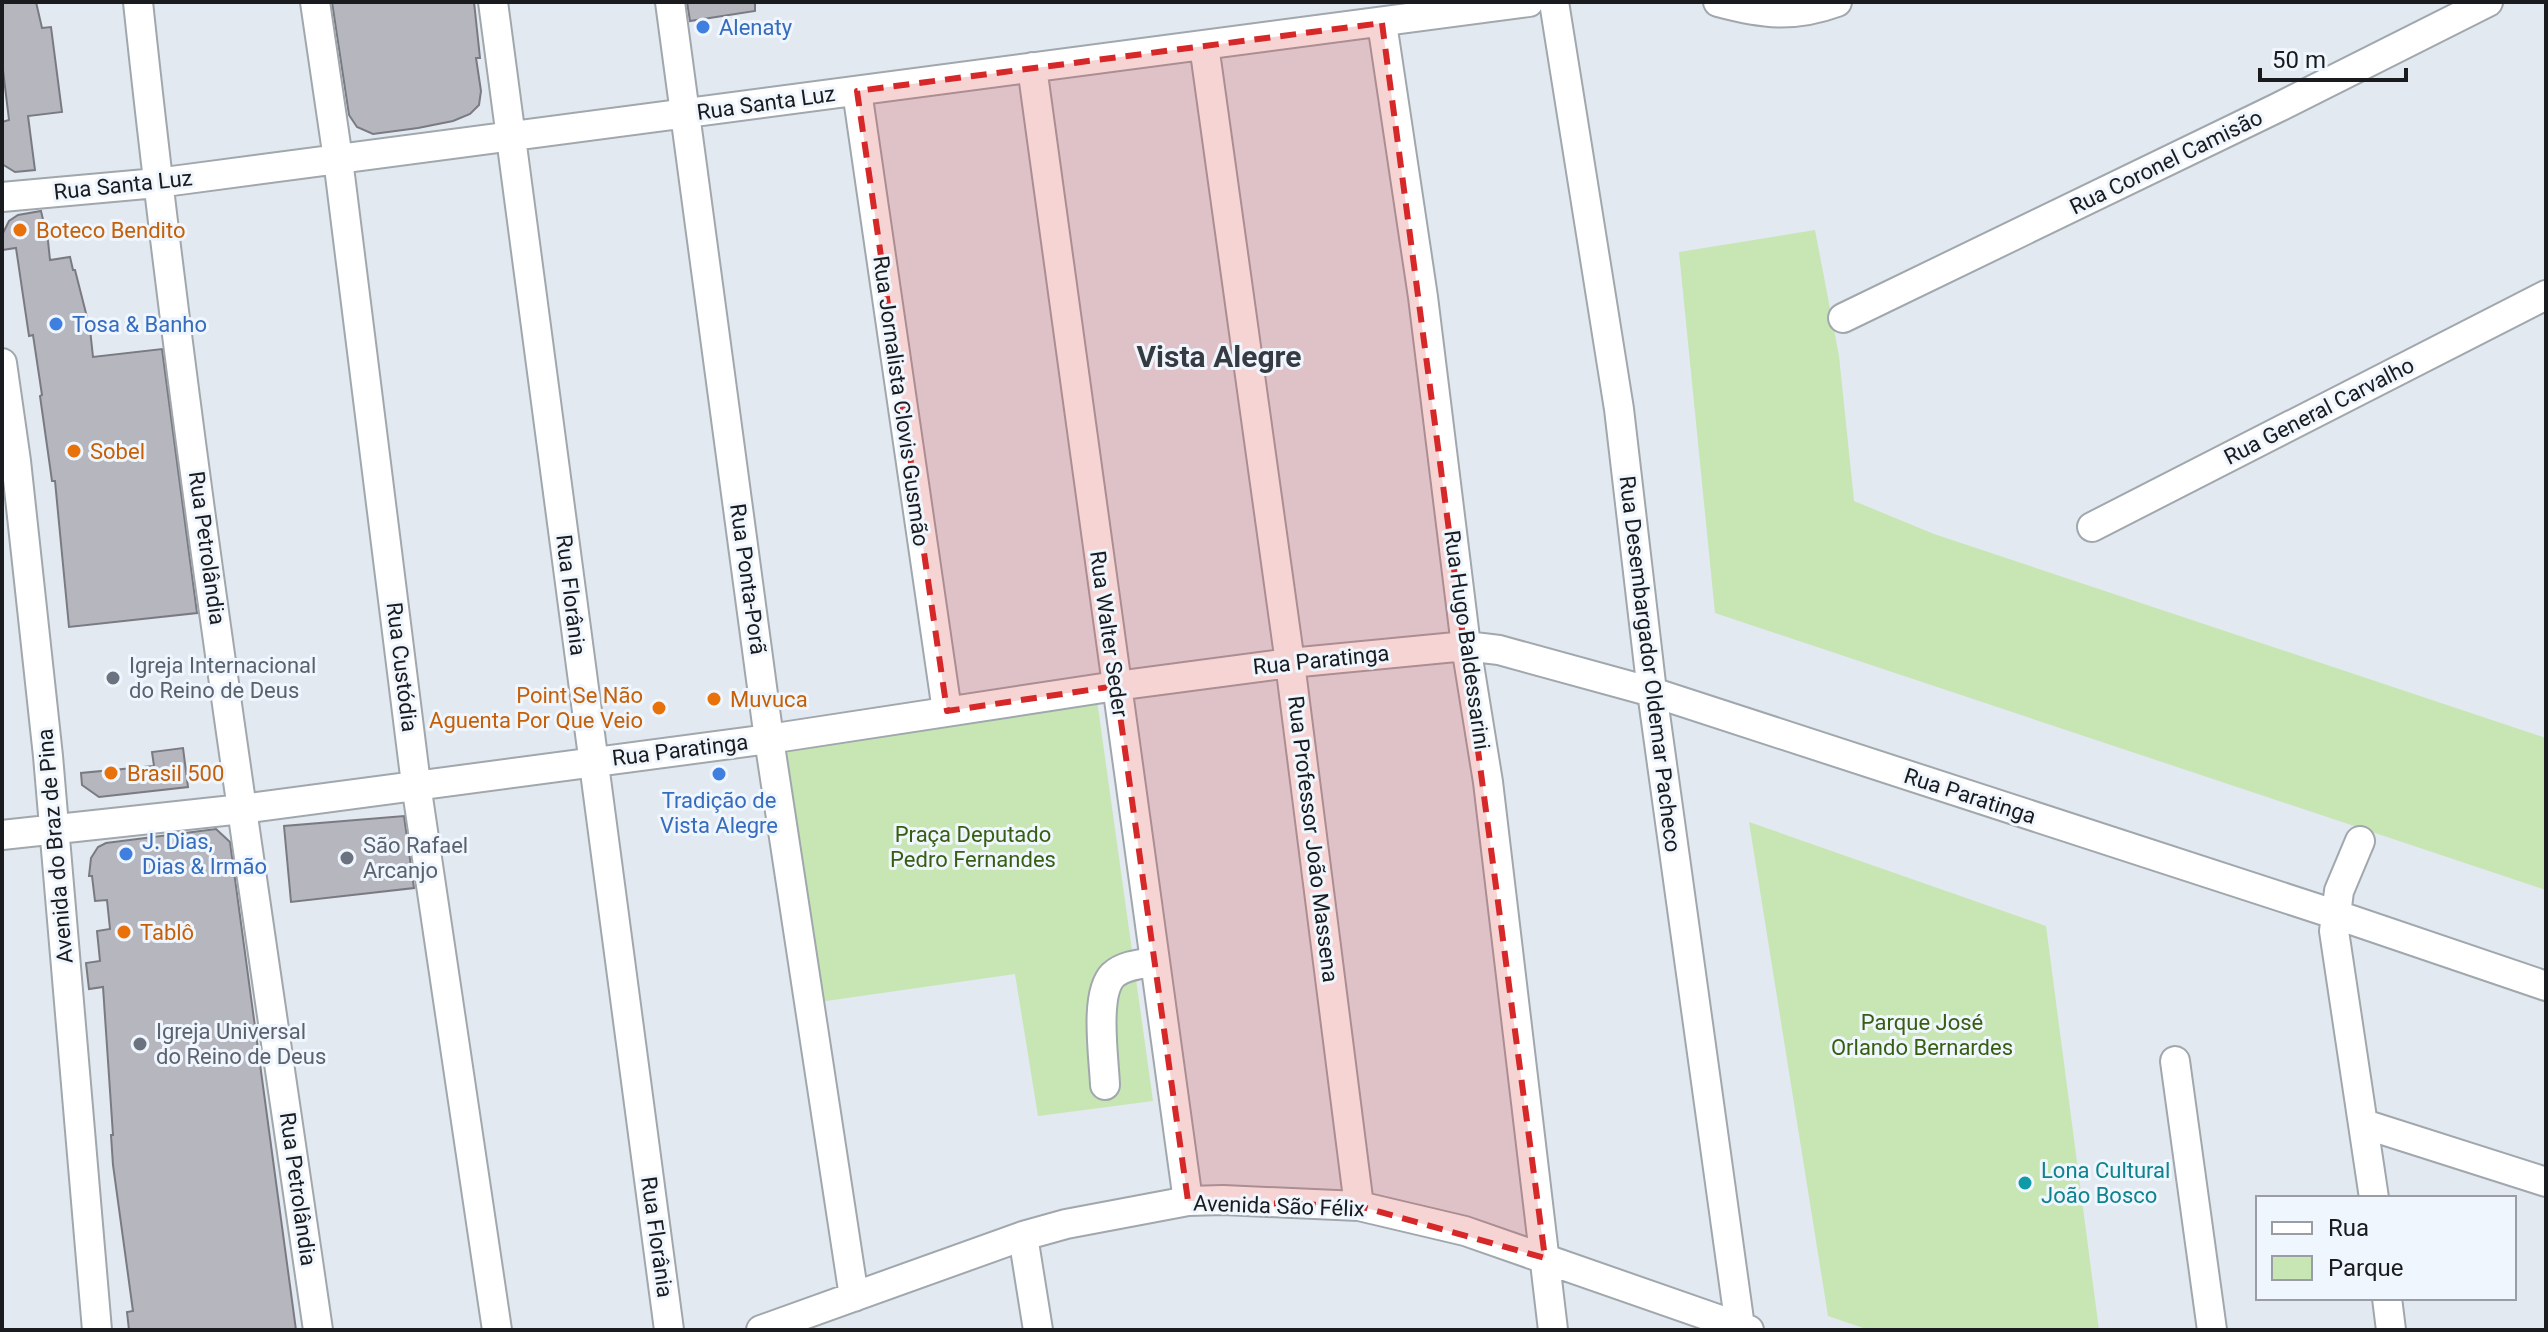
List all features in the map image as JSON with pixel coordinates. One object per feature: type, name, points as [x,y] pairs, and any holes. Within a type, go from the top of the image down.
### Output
[{"type":"street","name":"Rua Petrolândia","points":[[138,2],[157,183],[242,809],[318,1330]]},
{"type":"street","name":"Rua Custódia","points":[[315,2],[338,159],[416,784],[497,1330]]},
{"type":"street","name":"Rua Florânia","points":[[493,2],[669,1330]]},
{"type":"street","name":"Rua Ponta-Porã","points":[[670,2],[769,739],[854,1297]]},
{"type":"street","name":"Rua Santa Luz","points":[[2,197],[157,183],[1529,2]]},
{"type":"street","name":"Rua Desembargador Oldemar Pacheco","points":[[1554,2],[1619,409],[1652,692],[1744,1328]]},
{"type":"street","points":[[1718,2],[1762,12],[1809,12],[1837,2]]},
{"type":"street","name":"Rua Coronel Camisão","points":[[1843,318],[2488,2]]},
{"type":"street","name":"Rua Hugo Baldessarini","points":[[1382,23],[1423,297],[1466,646],[1503,900],[1553,1330]]},
{"type":"street","name":"Rua Professor João Massena","points":[[1204,45],[1290,663],[1359,1206]]},
{"type":"street","name":"Rua Walter Seder","points":[[1032,67],[1188,1201]]},
{"type":"street","name":"Rua Jornalista Clovis Gusmão","points":[[857,91],[947,711]]},
{"type":"street","name":"Rua General Carvalho","points":[[2092,527],[2546,295]]},
{"type":"street","name":"Avenida do Braz de Pina","points":[[2,363],[16,461],[54,829],[97,1330]]},
{"type":"street","name":"Rua Paratinga","points":[[2,835],[242,809],[769,739],[1290,663],[1466,646],[1499,650],[1652,692],[2546,986]]},
{"type":"street","points":[[2360,841],[2339,891],[2334,931],[2374,1196]]},
{"type":"street","points":[[1105,1085],[1102,1002],[1105,987],[1114,974],[1128,967],[1154,962]]},
{"type":"street","points":[[2175,1061],[2212,1330]]},
{"type":"street","points":[[2364,1124],[2546,1182]]},
{"type":"street","name":"Avenida São Félix","points":[[761,1330],[1023,1236],[1066,1224],[1188,1201],[1223,1200],[1359,1206],[1465,1231],[1744,1328]]},
{"type":"street","points":[[1023,1236],[1038,1330]]},
{"type":"street","points":[[2387,1300],[2391,1330]]},
{"type":"highlighted area","points":[[1382,23],[1545,1258],[1359,1206],[1188,1201],[1116,686],[947,711],[857,91]]},
{"type":"green space","points":[[1815,230],[1839,356],[1854,501],[1934,534],[2546,738],[2546,890],[1715,613],[1679,252]]},
{"type":"green space","name":"Praça Deputado Pedro Fernandes","points":[[1096,693],[1153,1101],[1038,1116],[1015,974],[812,1003],[776,743]]},
{"type":"green space","name":"Parque José Orlando Bernardes","points":[[1749,822],[2046,926],[2099,1330],[1869,1330],[1828,1316]]},
{"type":"building","points":[[2,2],[36,2],[42,28],[51,27],[62,112],[28,116],[35,170],[15,172],[2,164],[2,122],[9,120],[2,62]]},
{"type":"building","points":[[332,2],[474,2],[480,58],[476,58],[481,91],[479,105],[470,114],[453,121],[418,128],[373,134],[357,127],[349,115]]},
{"type":"building","points":[[687,2],[755,2],[755,11],[690,21]]},
{"type":"building","points":[[41,211],[50,260],[70,257],[75,270],[90,329],[93,357],[162,349],[197,613],[69,627],[55,481],[52,481],[33,335],[29,336],[16,248],[2,250],[2,235],[9,221],[18,215]]},
{"type":"building","points":[[183,748],[188,787],[99,797],[82,785],[81,773],[154,766],[152,752]]},
{"type":"building","points":[[404,816],[414,888],[291,902],[284,826]]},
{"type":"building","points":[[216,829],[230,842],[296,1330],[129,1330],[127,1312],[133,1311],[113,1165],[103,987],[89,989],[86,963],[100,961],[97,931],[110,929],[107,900],[95,901],[92,876],[89,876],[91,858],[98,847],[106,843]]},
{"type":"place","name":"Alenaty","points":[[703,27]]},
{"type":"place","name":"Boteco Bendito","points":[[20,230]]},
{"type":"place","name":"Tosa & Banho","points":[[56,324]]},
{"type":"place","name":"Sobel","points":[[74,451]]},
{"type":"place","name":"Igreja Internacional do Reino de Deus","points":[[113,678]]},
{"type":"place","name":"Muvuca","points":[[714,699]]},
{"type":"place","name":"Point Se Não Aguenta Por Que Veio","points":[[659,708]]},
{"type":"place","name":"Brasil 500","points":[[111,773]]},
{"type":"place","name":"Tradição de Vista Alegre","points":[[719,774]]},
{"type":"place","name":"J. Dias, Dias & Irmão","points":[[126,854]]},
{"type":"place","name":"São Rafael Arcanjo","points":[[347,858]]},
{"type":"place","name":"Tablô","points":[[124,932]]},
{"type":"place","name":"Igreja Universal do Reino de Deus","points":[[140,1044]]},
{"type":"place","name":"Lona Cultural João Bosco","points":[[2025,1183]]},
{"type":"district","name":"Vista Alegre","points":[[1219,356]]}]
